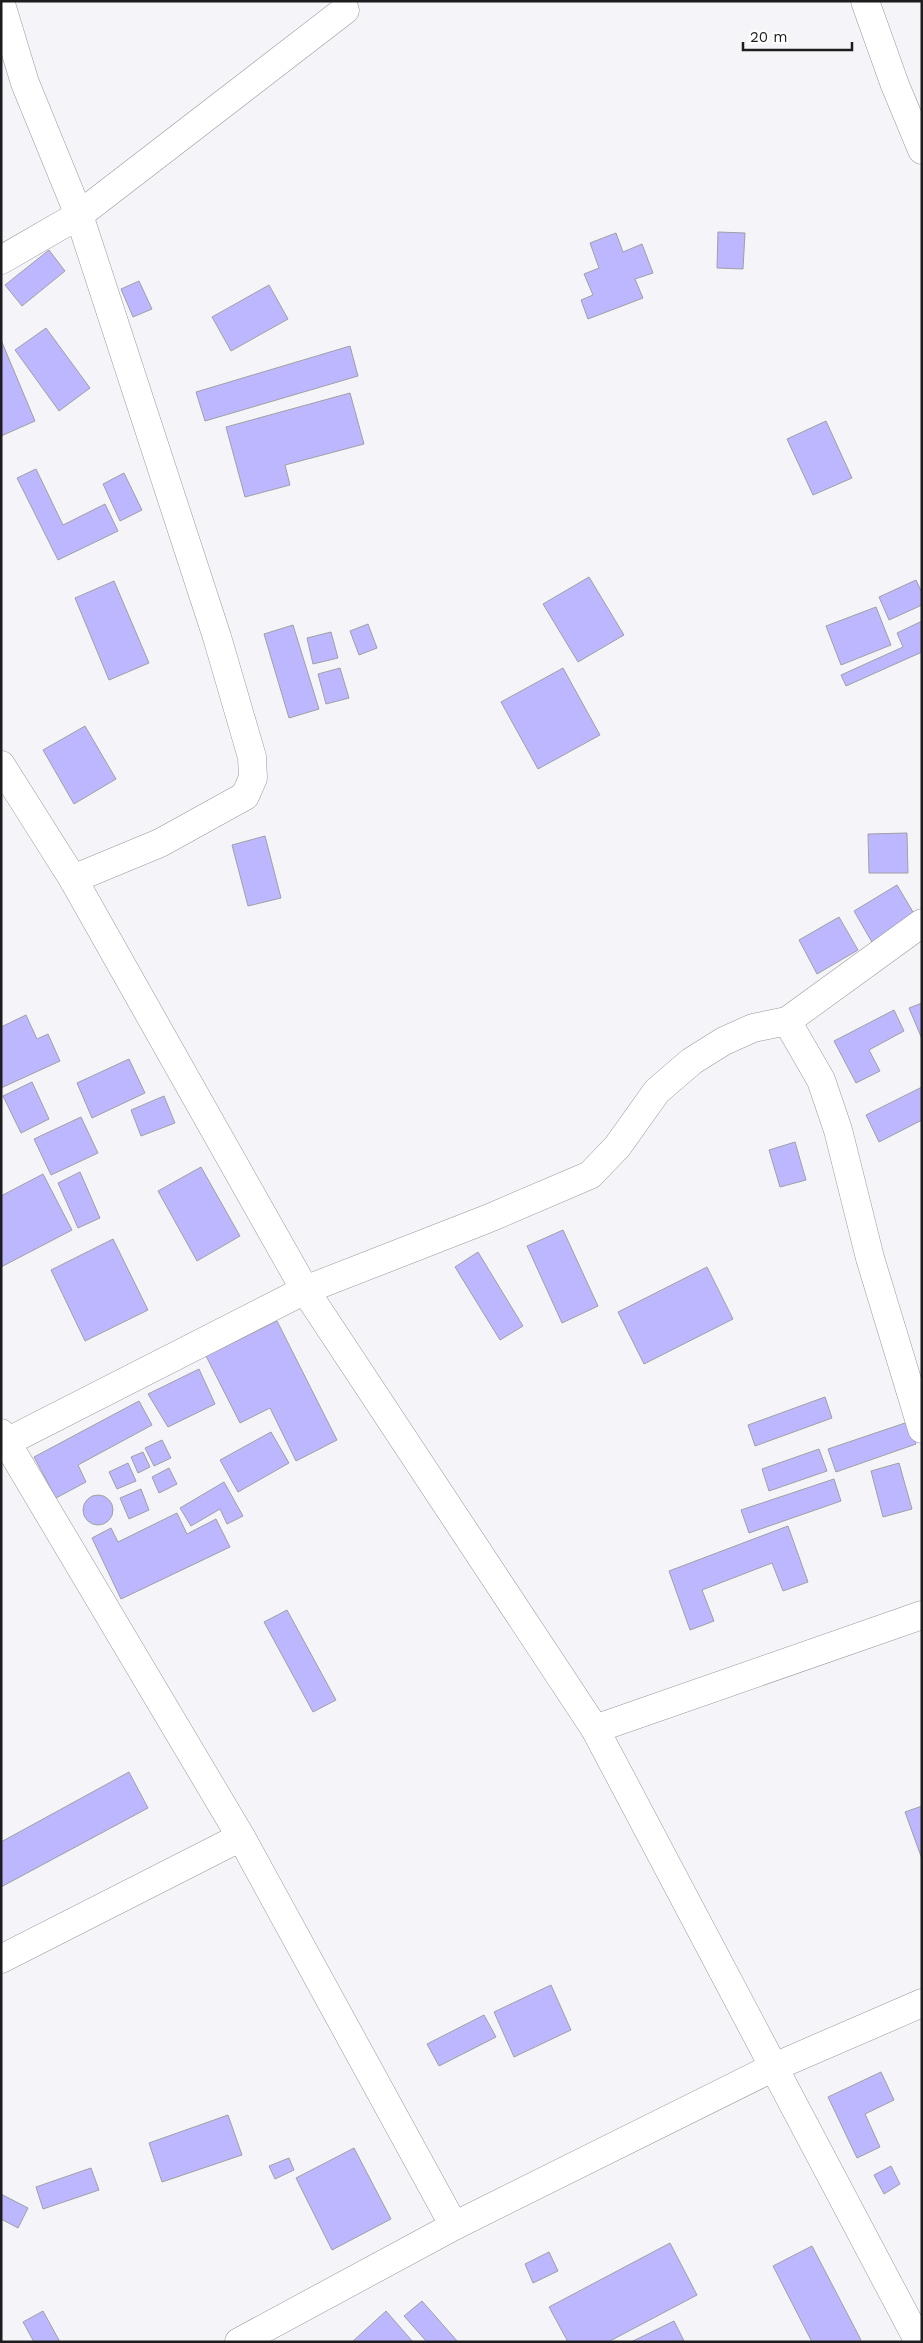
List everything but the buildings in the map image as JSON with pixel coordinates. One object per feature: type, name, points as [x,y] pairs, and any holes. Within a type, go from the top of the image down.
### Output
[{"type":"street","points":[[865,1],[894,85],[922,150]]},
{"type":"street","points":[[1,4],[25,83],[79,215],[217,637],[252,756],[253,778],[245,796],[160,844],[73,879]]},
{"type":"street","points":[[1,260],[79,215],[178,141],[345,10]]},
{"type":"street","points":[[1,765],[73,879],[305,1290],[594,1729],[772,2068],[919,2342]]},
{"type":"street","points":[[454,2226],[241,1837],[3,1440],[305,1290],[487,1219],[590,1175],[617,1147],[657,1091],[692,1061],[724,1041],[753,1028],[787,1020],[922,923]]},
{"type":"street","points":[[787,1020],[821,1080],[838,1130],[870,1258],[922,1429]]},
{"type":"street","points":[[594,1729],[922,1616]]},
{"type":"street","points":[[1,1959],[241,1837]]},
{"type":"street","points":[[239,2342],[454,2226],[772,2068],[922,2003]]}]
